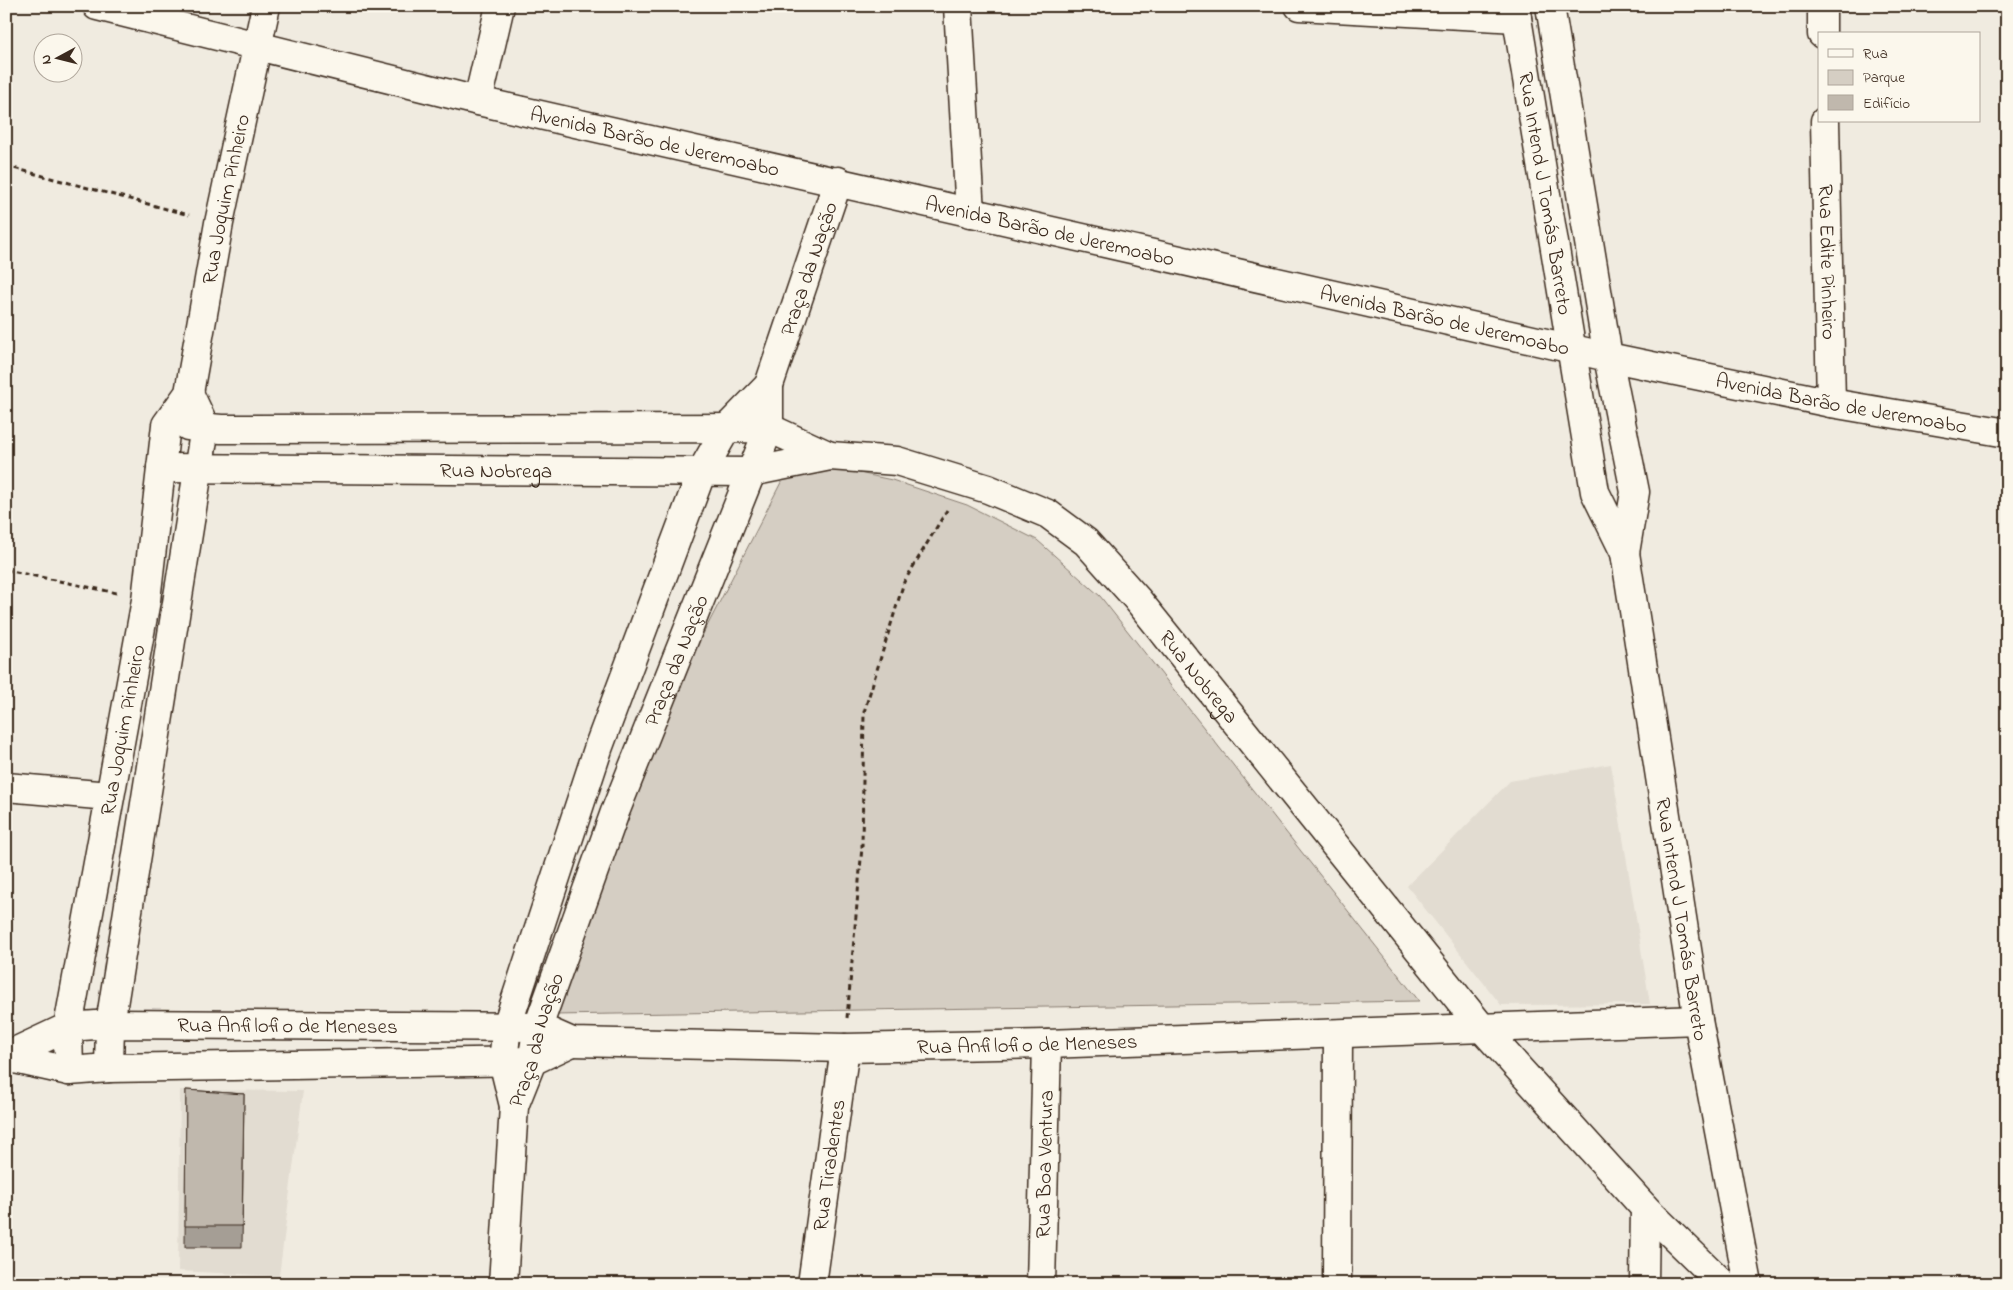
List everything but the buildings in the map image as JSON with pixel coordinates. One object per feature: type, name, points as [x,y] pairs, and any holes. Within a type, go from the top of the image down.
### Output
[{"type":"street","name":"Avenida Barão de Jeremoabo","points":[[97,6],[478,101],[838,181],[970,214],[1571,347],[1608,357],[1831,403],[2007,433]]},
{"type":"street","name":"Rua Joquim Pinheiro","points":[[68,1071],[68,1027],[146,600],[166,425],[189,393],[219,223],[266,6]]},
{"type":"street","points":[[478,101],[500,6]]},
{"type":"street","points":[[958,6],[970,214]]},
{"type":"street","points":[[1299,6],[1516,12]]},
{"type":"street","name":"Rua Intend J Tomás Barreto","points":[[1550,6],[1608,357],[1635,492],[1625,553]]},
{"type":"street","points":[[1822,6],[1822,32]]},
{"type":"street","name":"Rua Intend J Tomás Barreto","points":[[1516,12],[1595,492],[1625,553],[1698,1020],[1748,1284]]},
{"type":"street","name":"Rua Edite Pinheiro","points":[[1824,122],[1831,403]]},
{"type":"street","name":"Praça da Nação","points":[[514,1106],[532,1061],[538,1027],[615,812],[769,428],[769,385],[838,181]]},
{"type":"street","name":"Praça da Nação","points":[[514,1106],[503,1061],[507,1026],[599,746],[702,471],[726,430],[769,385]]},
{"type":"street","points":[[189,393],[206,427]]},
{"type":"street","name":"Rua Nobrega","points":[[166,425],[221,429],[726,430],[769,428],[830,456]]},
{"type":"street","name":"Rua Joquim Pinheiro","points":[[109,1068],[110,1024],[206,427]]},
{"type":"street","name":"Rua Nobrega","points":[[161,468],[751,472],[830,456],[897,461],[963,481],[1048,514],[1086,542],[1137,599],[1482,1028],[1645,1208],[1723,1284]]},
{"type":"street","points":[[6,787],[109,796]]},
{"type":"street","name":"Rua Anfilofio de Meneses","points":[[6,1056],[68,1027],[110,1024],[538,1027],[572,1042],[845,1048],[1047,1044],[1698,1020]]},
{"type":"street","points":[[1337,1284],[1338,1034]]},
{"type":"street","name":"Rua Anfilofio de Meneses","points":[[6,1056],[68,1071],[109,1068],[532,1061],[572,1042]]},
{"type":"street","name":"Rua Boa Ventura","points":[[1041,1284],[1047,1044]]},
{"type":"street","name":"Rua Tiradentes","points":[[812,1284],[845,1048]]},
{"type":"street","points":[[503,1284],[514,1106]]},
{"type":"street","points":[[1644,1284],[1645,1208]]},
{"type":"path","points":[[6,166],[219,223]]},
{"type":"path","points":[[845,1048],[862,847],[864,712],[904,582],[963,481]]},
{"type":"path","points":[[6,570],[146,600]]},
{"type":"shaded area","points":[[1611,764],[1650,1004],[1501,1005],[1407,886],[1510,781]]},
{"type":"shaded area","points":[[180,1090],[303,1091],[279,1276],[178,1271]]},
{"type":"green space","points":[[793,459],[892,480],[967,505],[1037,540],[1100,596],[1419,1001],[554,1015],[662,714]]}]
